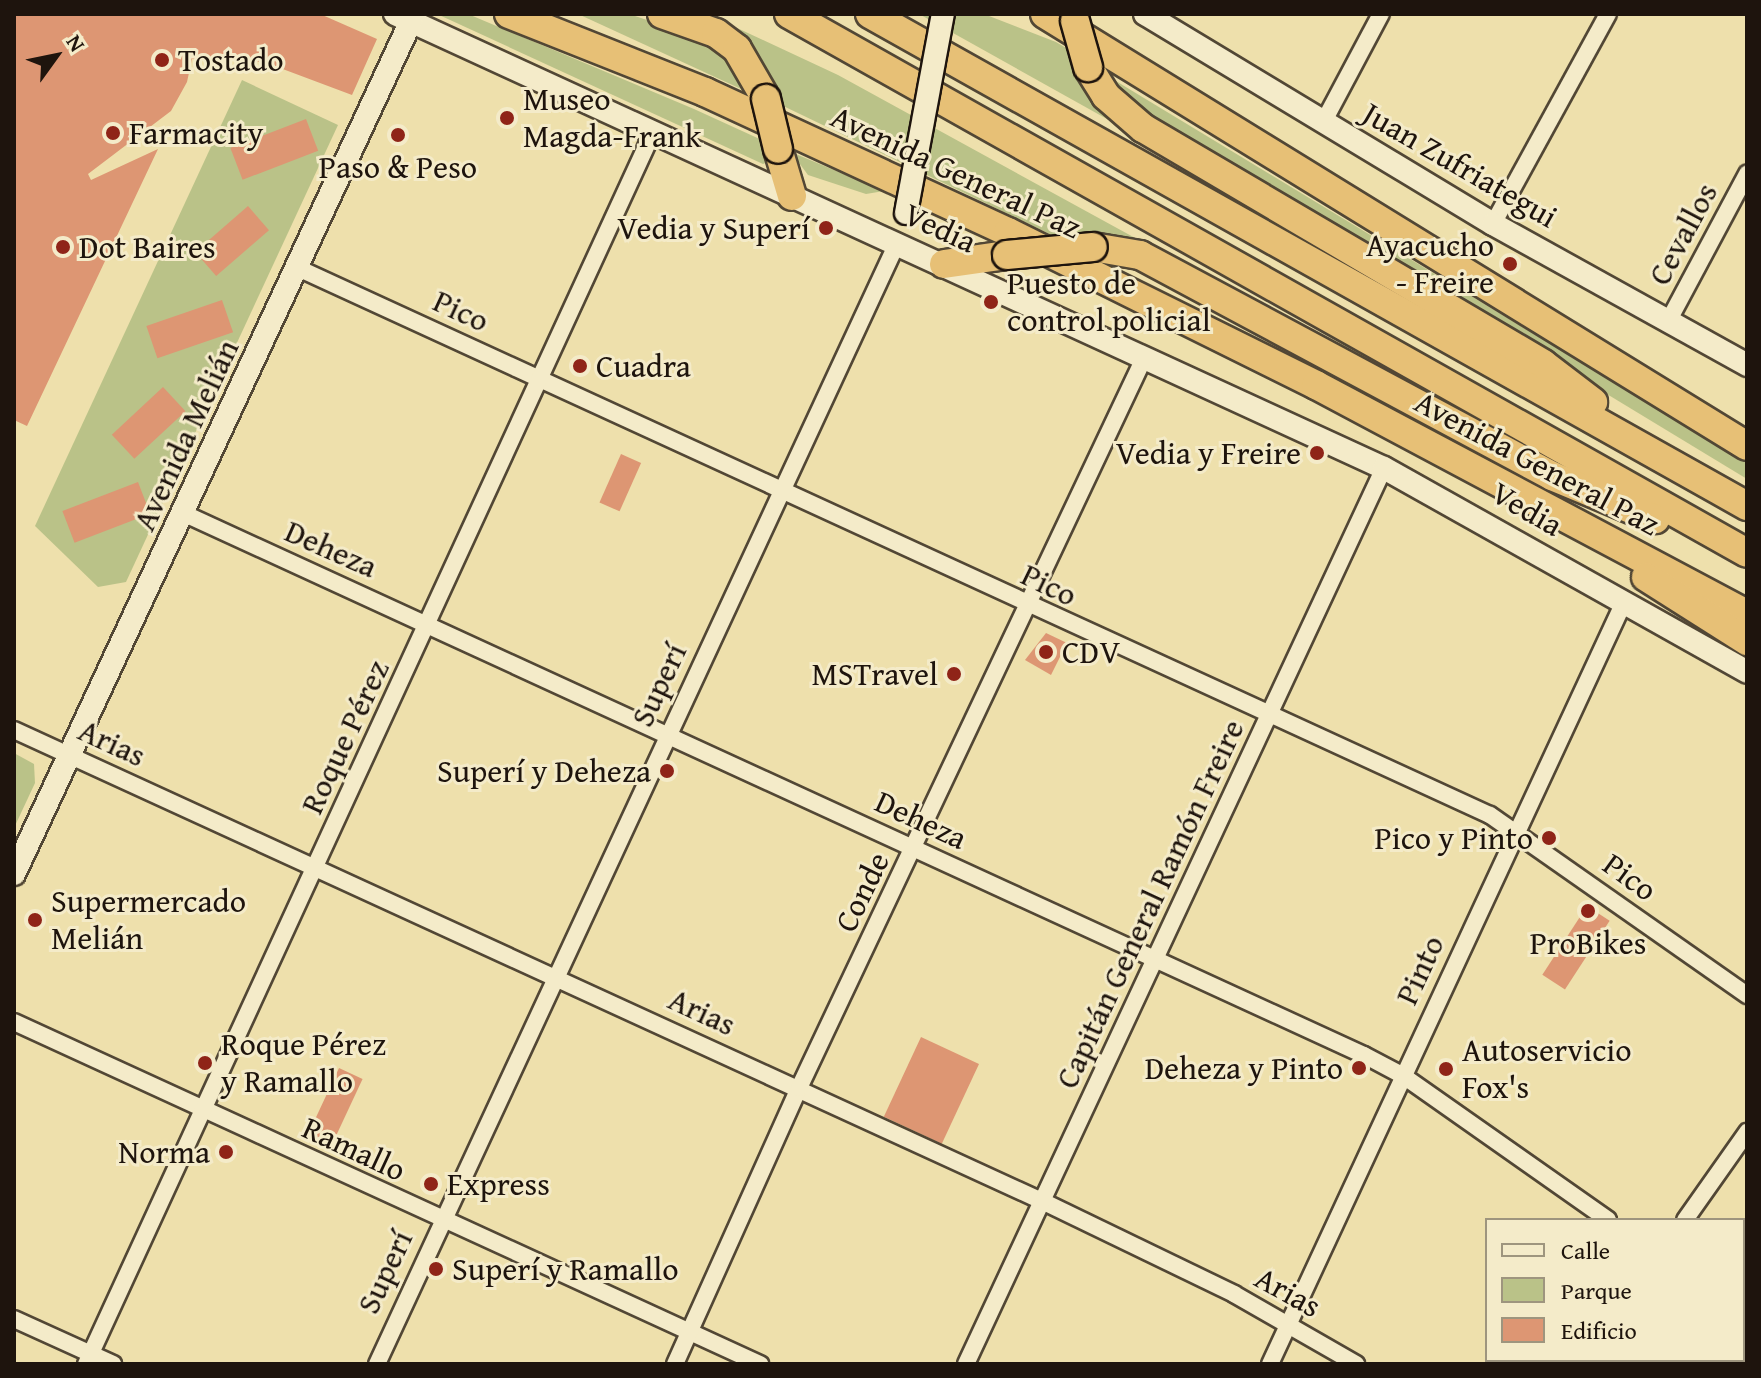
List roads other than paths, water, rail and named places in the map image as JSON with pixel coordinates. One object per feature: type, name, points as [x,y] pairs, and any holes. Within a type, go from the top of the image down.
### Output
[{"type":"highway","name":"Avenida General Paz","points":[[509,14],[705,92],[1008,232],[1316,385],[1747,614]]},
{"type":"highway","points":[[551,14],[705,92]]},
{"type":"highway","points":[[662,14],[716,33],[737,49],[766,99],[792,196]]},
{"type":"highway","points":[[772,14],[830,40]]},
{"type":"highway","name":"Avenida General Paz","points":[[789,14],[830,40],[1747,556]]},
{"type":"highway","name":"Avenida General Paz","points":[[870,14],[1747,506]]},
{"type":"highway","points":[[1029,14],[1073,21]]},
{"type":"highway","points":[[1045,14],[1073,21],[1747,446]]},
{"type":"highway","points":[[1073,21],[1088,67],[1106,96],[1143,128],[1543,364],[1676,466]]},
{"type":"highway","points":[[944,264],[1093,247],[1140,255],[1552,476],[1747,556]]},
{"type":"highway","points":[[1624,370],[1747,428]]},
{"type":"highway","points":[[1540,503],[1747,641]]},
{"type":"street","name":"Superí","points":[[377,1364],[785,491],[897,243],[906,213],[943,14]]},
{"type":"street","points":[[1323,123],[1381,14]]},
{"type":"street","points":[[1493,224],[1608,14]]},
{"type":"street","name":"Juan Zufriategui","points":[[1151,15],[1323,123],[1493,224],[1747,365]]},
{"type":"street","name":"Vedia","points":[[403,18],[1384,468],[1747,672]]},
{"type":"street","name":"Avenida Melián","points":[[14,874],[300,269],[403,18]]},
{"type":"street","name":"Roque Pérez","points":[[88,1359],[430,623],[653,132]]},
{"type":"street","name":"Cevallos","points":[[1669,320],[1747,174]]},
{"type":"street","name":"Pico","points":[[300,269],[1026,605],[1490,815],[1747,995]]},
{"type":"street","name":"Conde","points":[[675,1364],[799,1088],[1144,358]]},
{"type":"street","name":"Capitán General Ramón Freire","points":[[966,1364],[1384,468]]},
{"type":"street","name":"Deheza","points":[[185,514],[672,734],[1402,1075],[1605,1218]]},
{"type":"street","name":"Pinto","points":[[1270,1364],[1514,831],[1624,602]]},
{"type":"street","name":"Arias","points":[[14,730],[557,976],[1044,1202],[1289,1324],[1356,1364]]},
{"type":"street","name":"Ramallo","points":[[14,1022],[443,1222],[760,1364]]},
{"type":"street","points":[[1686,1218],[1747,1132]]},
{"type":"street","points":[[14,1319],[88,1359],[113,1364]]},
{"type":"place","name":"Tostado","points":[[162,60]]},
{"type":"place","name":"Museo Magda-Frank","points":[[507,118]]},
{"type":"place","name":"Farmacity","points":[[113,133]]},
{"type":"place","name":"Paso & Peso","points":[[398,135]]},
{"type":"place","name":"Vedia y Superí","points":[[826,228]]},
{"type":"place","name":"Dot Baires","points":[[63,247]]},
{"type":"place","name":"Ayacucho - Freire","points":[[1510,264]]},
{"type":"place","name":"Puesto de control policial","points":[[991,302]]},
{"type":"place","name":"Cuadra","points":[[580,366]]},
{"type":"place","name":"Vedia y Freire","points":[[1317,453]]},
{"type":"place","name":"CDV","points":[[1046,652]]},
{"type":"place","name":"MSTravel","points":[[954,674]]},
{"type":"place","name":"Superí y Deheza","points":[[667,771]]},
{"type":"place","name":"Pico y Pinto","points":[[1549,838]]},
{"type":"place","name":"ProBikes","points":[[1588,911]]},
{"type":"place","name":"Supermercado Melián","points":[[35,920]]},
{"type":"place","name":"Roque Pérez y Ramallo","points":[[205,1063]]},
{"type":"place","name":"Deheza y Pinto","points":[[1359,1068]]},
{"type":"place","name":"Autoservicio Fox's","points":[[1446,1069]]},
{"type":"place","name":"Norma","points":[[226,1152]]},
{"type":"place","name":"Express","points":[[431,1184]]},
{"type":"place","name":"Superí y Ramallo","points":[[436,1269]]}]
